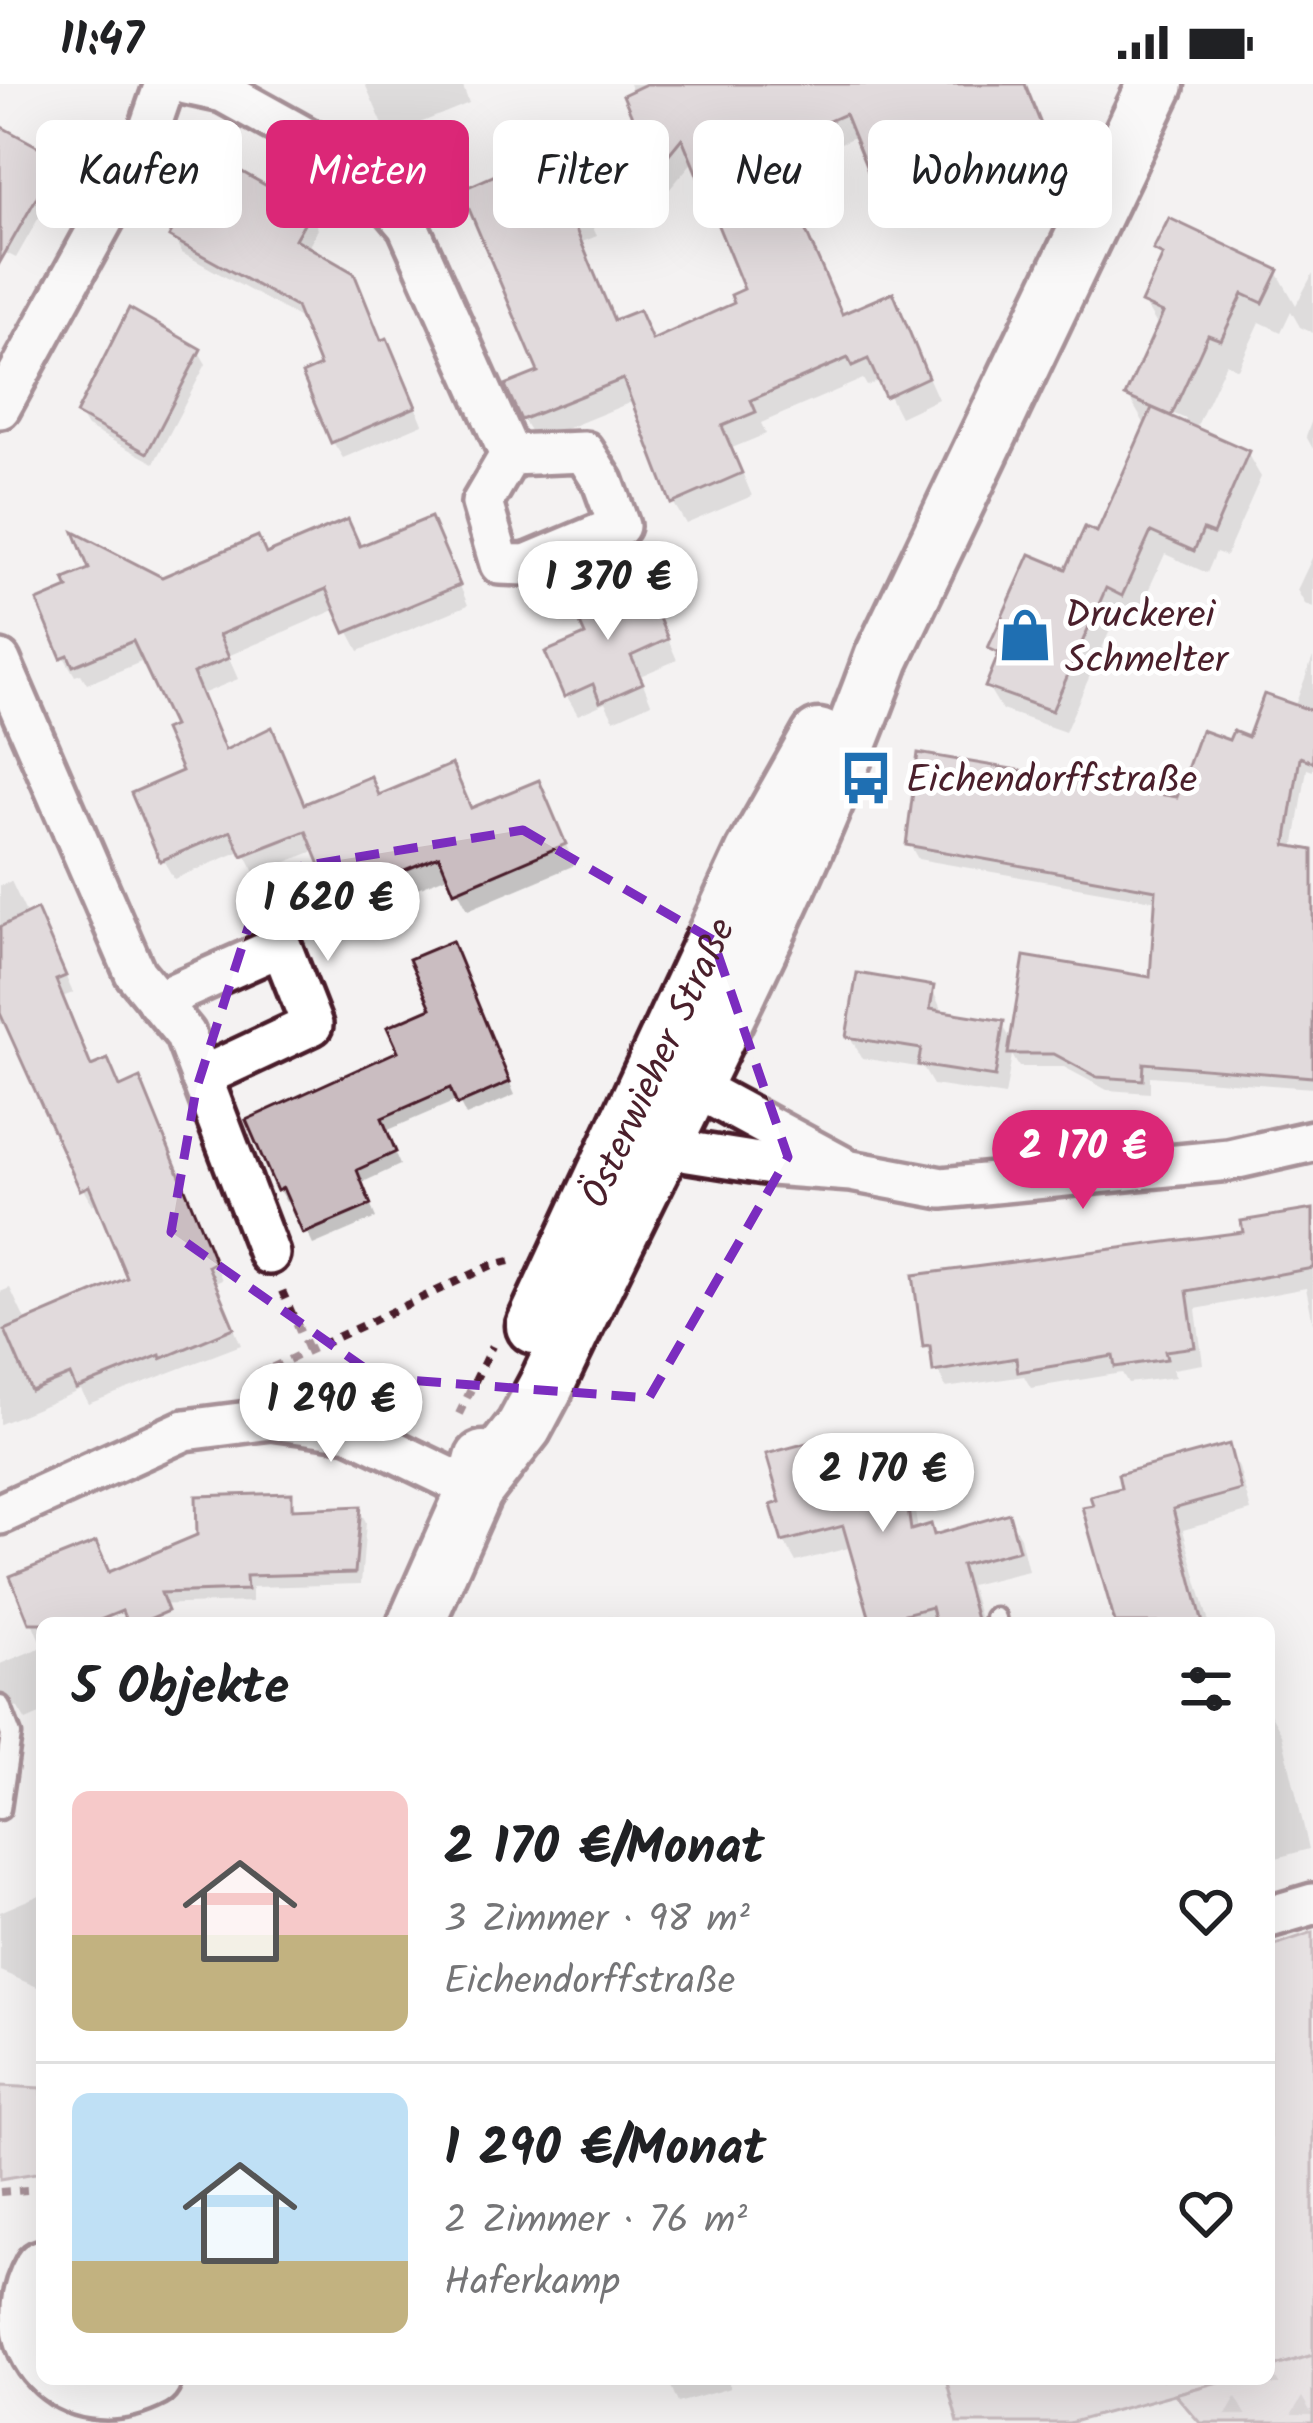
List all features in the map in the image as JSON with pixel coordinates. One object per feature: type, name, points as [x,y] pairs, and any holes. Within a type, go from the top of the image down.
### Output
[{"type":"street","points":[[0,408],[144,145],[165,84]]},
{"type":"street","points":[[186,84],[223,92],[358,167],[408,226],[510,455]]},
{"type":"street","name":"Österwieher Straße","points":[[418,1617],[454,1480],[496,1411],[672,1074],[753,854],[815,742],[881,658],[1156,84]]},
{"type":"street","points":[[0,661],[135,974],[185,1034],[269,1254]]},
{"type":"street","points":[[157,1000],[281,946],[312,1025],[201,1077]]},
{"type":"street","points":[[672,1074],[851,1171]]},
{"type":"street","points":[[644,1131],[689,1152],[851,1171],[942,1188],[1229,1160],[1313,1141]]},
{"type":"street","points":[[0,1514],[185,1430],[272,1419],[350,1430],[454,1480]]},
{"type":"street","points":[[1275,1915],[1313,1904]]},
{"type":"street","points":[[27,2266],[9,2312],[11,2365],[41,2402],[81,2419],[116,2410],[148,2385]]},
{"type":"lane","points":[[0,1706],[11,1736],[0,1809]]},
{"type":"path","points":[[269,1254],[308,1350]]},
{"type":"path","points":[[185,1430],[220,1391],[492,1265],[513,1260]]},
{"type":"path","points":[[454,1480],[494,1341]]},
{"type":"path","points":[[0,2192],[36,2189]]},
{"type":"highlighted area","points":[[523,830],[713,940],[788,1157],[649,1398],[379,1378],[171,1232],[196,1090],[266,872]]},
{"type":"green space","points":[[1313,1932],[1313,2355],[1275,2366],[1275,1945]]},
{"type":"green space","points":[[0,2086],[36,2088],[36,2173],[0,2179]]},
{"type":"green space","points":[[1313,2355],[1313,2423],[1200,2423],[1175,2394],[1207,2385],[1275,2385],[1275,2366]]},
{"type":"green space","points":[[948,2385],[1207,2385],[1069,2423],[958,2423]]},
{"type":"building","points":[[646,84],[1025,84],[1039,120],[868,120],[868,171],[845,114],[831,120],[693,120],[693,165],[682,138],[669,154],[669,120],[634,120],[623,95]]},
{"type":"building","points":[[0,126],[36,146],[36,199],[0,262]]},
{"type":"building","points":[[242,172],[266,185],[266,228],[301,228],[295,239],[354,273],[381,340],[387,338],[416,407],[331,443],[302,374],[320,366],[296,307],[169,237],[174,228],[242,228]]},
{"type":"building","points":[[493,176],[493,228],[575,228],[614,320],[639,310],[652,340],[734,303],[731,295],[744,289],[719,228],[805,228],[842,314],[893,292],[928,377],[885,397],[868,359],[852,366],[848,358],[751,400],[756,412],[722,426],[742,473],[671,504],[623,379],[521,420],[505,385],[538,372],[469,209],[469,187]]},
{"type":"building","points":[[1169,218],[1279,270],[1263,303],[1243,294],[1221,340],[1208,335],[1171,416],[1125,396],[1163,313],[1141,303],[1163,255],[1153,250]]},
{"type":"building","points":[[129,308],[201,349],[147,453],[76,414]]},
{"type":"building","points":[[1152,408],[1249,451],[1213,534],[1203,530],[1194,551],[1151,532],[1122,596],[1106,588],[1052,711],[985,687],[999,653],[988,648],[1030,554],[1066,569],[1085,527],[1097,532]]},
{"type":"building","points":[[431,517],[460,585],[345,633],[326,589],[219,635],[229,658],[193,673],[225,750],[272,727],[304,804],[371,776],[379,795],[452,764],[471,808],[539,780],[566,844],[454,892],[439,856],[334,899],[306,831],[242,856],[231,831],[160,861],[131,793],[182,771],[164,730],[173,726],[133,641],[73,666],[68,655],[61,658],[37,601],[68,588],[64,579],[89,569],[74,532],[162,577],[258,536],[266,554],[348,519],[360,546]]},
{"type":"building","points":[[642,579],[668,639],[631,656],[643,683],[600,702],[593,684],[564,697],[545,652],[585,635],[573,608]]},
{"type":"building","points":[[1264,694],[1313,711],[1313,762],[1300,757],[1286,845],[1313,850],[1313,1077],[1144,1063],[1143,1080],[1097,1077],[1054,1054],[1008,1054],[1024,956],[1150,977],[1156,890],[906,845],[918,753],[1177,797],[1201,730],[1229,740],[1233,731],[1248,737]]},
{"type":"building","points":[[37,909],[66,976],[56,980],[91,1066],[108,1059],[120,1087],[140,1078],[215,1262],[208,1266],[234,1328],[76,1389],[70,1375],[31,1391],[5,1330],[127,1278],[89,1186],[80,1190],[0,1013],[0,927]]},
{"type":"building","points":[[452,941],[510,1082],[457,1105],[450,1088],[382,1118],[396,1152],[357,1170],[371,1205],[303,1234],[283,1188],[277,1191],[246,1120],[398,1051],[387,1027],[431,1008],[409,959]]},
{"type":"building","points":[[857,973],[934,986],[930,1009],[1004,1021],[995,1077],[918,1065],[921,1049],[846,1037]]},
{"type":"building","points":[[1313,1209],[1313,1268],[1187,1291],[1195,1347],[1165,1351],[1167,1359],[1115,1367],[1113,1356],[1018,1372],[1016,1358],[933,1372],[930,1346],[923,1347],[913,1275],[1243,1232],[1241,1221]]},
{"type":"building","points":[[840,1434],[856,1493],[904,1481],[911,1530],[931,1524],[934,1535],[1009,1513],[1019,1550],[961,1565],[975,1617],[934,1617],[931,1607],[894,1617],[869,1617],[843,1526],[782,1542],[771,1505],[780,1502],[766,1454]]},
{"type":"building","points":[[1229,1444],[1241,1490],[1173,1509],[1201,1617],[1113,1617],[1082,1507],[1093,1505],[1090,1496],[1121,1488],[1118,1474]]},
{"type":"building","points":[[292,1493],[292,1509],[361,1506],[355,1573],[246,1576],[247,1590],[161,1593],[168,1611],[154,1617],[124,1617],[122,1611],[108,1617],[36,1617],[36,1623],[29,1623],[10,1576],[96,1542],[109,1572],[197,1535],[196,1496]]},
{"type":"place","name":"Druckerei Schmelter","points":[[1025,635]]},
{"type":"place","name":"Eichendorffstraße","points":[[866,778]]}]
